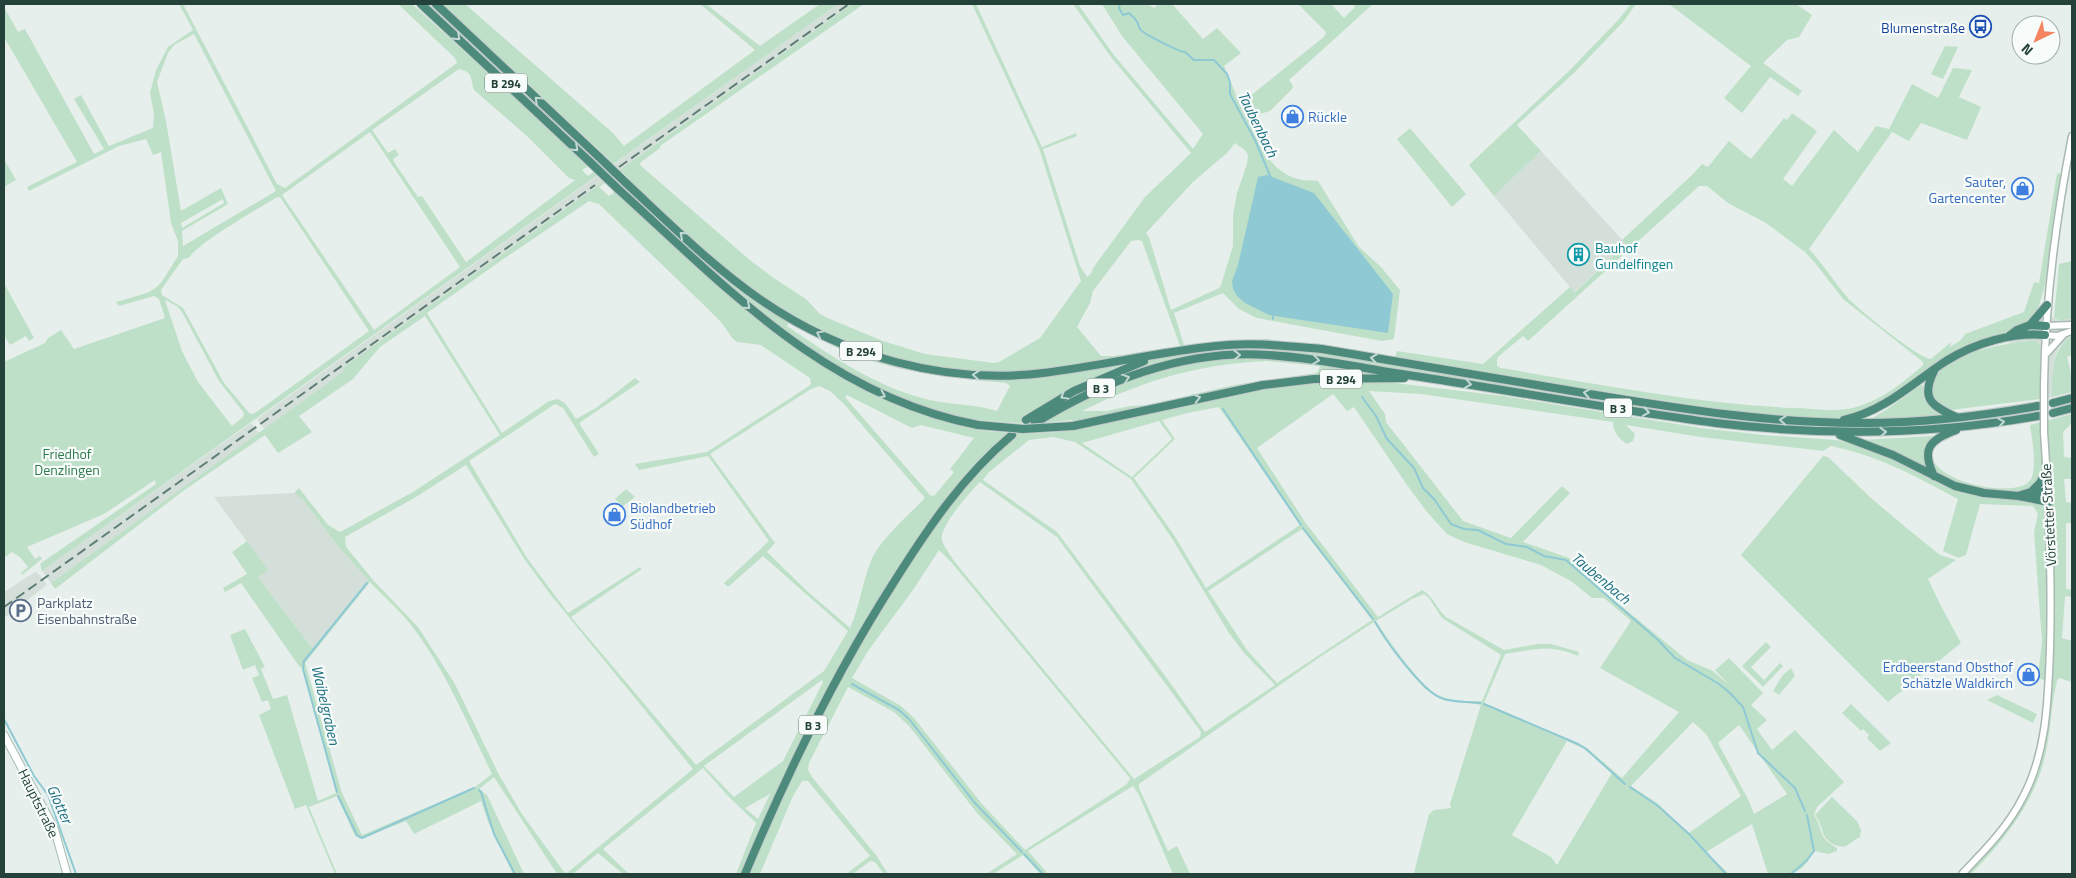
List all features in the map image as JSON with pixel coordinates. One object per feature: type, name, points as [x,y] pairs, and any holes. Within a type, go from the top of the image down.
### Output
[{"type":"highway","name":"B 294","points":[[421,4],[618,189],[752,311],[819,360],[864,387],[902,404],[939,416],[978,425],[1023,429],[1073,426],[1263,385],[1314,379],[1420,377]]},
{"type":"highway","name":"B 294","points":[[436,4],[671,225],[747,290],[784,315],[814,331],[866,353],[920,367],[960,374],[1024,375],[1157,356]]},
{"type":"highway","points":[[2030,325],[2047,305]]},
{"type":"highway","points":[[2007,337],[2017,330],[2030,325],[2046,326]]},
{"type":"highway","points":[[1832,423],[1872,412],[1888,403],[1954,356],[1972,348],[2007,337],[2045,335]]},
{"type":"highway","name":"B 3","points":[[1026,420],[1074,391],[1157,356],[1202,348],[1237,345],[1294,346],[1722,414],[1832,423],[1903,422],[2038,406]]},
{"type":"highway","name":"B 3","points":[[1035,423],[1073,401],[1113,383],[1172,364],[1211,357],[1268,354],[1322,360],[1716,423],[1772,429],[1834,432],[1904,432],[1963,427],[2038,416]]},
{"type":"highway","points":[[1934,370],[1927,388],[1929,398],[1937,407],[1956,417]]},
{"type":"highway","points":[[2053,403],[2072,398]]},
{"type":"highway","points":[[2053,413],[2072,408]]},
{"type":"highway","points":[[1934,476],[1928,462],[1927,452],[1930,446],[1941,436],[1963,427]]},
{"type":"highway","points":[[1834,432],[1893,455],[1956,486],[1979,492],[2019,496],[2048,502]]},
{"type":"highway","name":"B 3","points":[[745,874],[780,791],[807,736],[845,664],[894,582],[924,534],[956,491],[982,462],[1012,435]]},
{"type":"highway","points":[[2031,492],[2040,483],[2046,472]]},
{"type":"highway","points":[[2019,496],[2031,492],[2048,492]]},
{"type":"main road","name":"Hauptstraße","points":[[4,735],[54,828],[68,874]]},
{"type":"street","name":"Vörstetter Straße","points":[[1963,873],[1999,834],[2014,813],[2031,779],[2040,751],[2047,702],[2051,564],[2044,432],[2045,335],[2054,245],[2072,136]]},
{"type":"street","points":[[2046,326],[2072,324]]},
{"type":"street","points":[[2045,335],[2064,334],[2072,331]]},
{"type":"street","points":[[2045,355],[2064,334]]},
{"type":"shaded area","points":[[838,4],[852,4],[344,367],[344,372],[264,429],[257,419]]},
{"type":"shaded area","points":[[1541,151],[1626,244],[1574,292],[1494,196]]},
{"type":"shaded area","points":[[2054,317],[2060,321],[2072,318],[2072,336],[2060,346],[2056,354],[2053,367],[2052,397],[2047,398],[2047,386],[2040,385],[2040,346],[2037,342],[2029,340],[2010,343],[2009,331],[2033,318]]},
{"type":"shaded area","points":[[251,423],[259,433],[51,583],[42,571]]},
{"type":"shaded area","points":[[294,493],[303,500],[337,545],[368,580],[313,649],[258,577],[267,569],[214,497]]},
{"type":"shaded area","points":[[35,572],[39,574],[47,585],[4,618],[4,592]]},
{"type":"green space","name":"Friedhof Denzlingen","points":[[179,4],[183,4],[277,184],[285,188],[457,63],[455,58],[398,4],[412,4],[590,165],[582,170],[588,176],[610,160],[442,4],[465,4],[613,133],[624,146],[755,50],[700,4],[706,4],[760,46],[820,4],[838,4],[42,571],[40,564],[156,484],[155,480],[104,514],[27,547],[35,559],[40,556],[42,559],[22,575],[21,573],[28,567],[20,557],[12,552],[4,558],[4,362],[45,343],[48,338],[61,330],[74,349],[165,318],[159,299],[154,296],[119,306],[116,302],[147,293],[161,283],[178,256],[178,241],[171,223],[161,152],[153,155],[146,139],[119,146],[29,191],[27,187],[77,162],[4,37],[4,7],[18,32],[25,29],[94,154],[104,149],[74,99],[81,95],[109,146],[153,128],[154,114],[150,93],[156,70],[168,47],[193,30]],"holes":[[[194,34],[276,191],[183,246],[182,231],[228,204],[221,188],[181,211],[166,121],[157,82],[168,53],[174,45]],[[459,69],[466,71],[470,75],[474,90],[528,137],[569,178],[575,180],[466,262],[422,196],[418,197],[394,162],[393,159],[399,155],[395,149],[388,153],[372,130]],[[370,132],[460,267],[374,330],[282,195]],[[277,197],[280,197],[369,331],[255,413],[250,414],[224,383],[183,308],[162,295],[161,290],[183,259],[189,258],[204,244]],[[223,199],[224,203],[182,228],[181,223]],[[165,300],[177,306],[182,312],[219,381],[244,413],[243,417],[232,426],[198,382],[182,351]]]},
{"type":"green space","points":[[425,4],[429,4],[596,159],[594,161]]},
{"type":"green space","points":[[852,4],[864,4],[660,146],[660,148],[640,163],[641,166],[751,261],[806,299],[820,314],[883,341],[925,354],[994,363],[999,362],[1040,338],[1081,281],[1039,148],[972,4],[976,4],[1042,147],[1076,133],[1077,136],[1043,149],[1080,266],[1087,277],[1145,197],[1191,153],[1111,57],[1073,4],[1078,4],[1113,54],[1193,149],[1203,134],[1122,36],[1102,4],[1147,4],[1154,8],[1159,4],[1172,4],[1203,39],[1217,28],[1241,53],[1224,66],[1240,104],[1325,36],[1326,32],[1298,4],[1331,4],[1344,18],[1355,7],[1353,4],[1373,4],[1289,80],[1293,86],[1292,89],[1270,111],[1250,117],[1266,155],[1280,170],[1288,175],[1300,180],[1318,181],[1359,247],[1381,267],[1400,290],[1394,339],[1382,341],[1257,318],[1239,309],[1223,293],[1174,313],[1184,345],[1267,339],[1395,357],[1397,351],[1483,364],[1570,287],[1575,292],[1626,244],[1622,240],[1702,164],[1708,167],[1729,141],[1751,159],[1784,118],[1787,120],[1792,113],[1817,131],[1783,179],[1792,186],[1834,130],[1858,152],[1876,126],[1889,129],[1912,84],[1938,98],[1953,68],[1972,70],[1959,97],[1981,107],[1967,140],[1921,123],[1909,141],[1892,132],[1809,249],[1854,304],[1902,343],[1924,357],[1931,359],[1951,342],[1950,347],[1961,340],[1965,334],[2024,312],[2034,282],[2039,283],[2057,173],[2061,174],[2045,285],[2037,312],[2026,324],[1979,343],[1873,409],[1844,417],[1828,419],[1739,412],[1484,373],[1334,354],[1649,406],[1862,426],[1935,424],[2040,410],[2040,414],[1964,424],[1866,430],[1758,425],[1334,359],[1269,351],[1268,356],[1387,373],[1387,382],[1503,396],[1701,428],[1836,440],[1852,444],[1860,440],[1952,435],[1934,447],[1933,459],[1940,469],[1954,478],[1991,488],[2023,486],[2031,479],[2034,460],[2030,425],[2072,414],[2072,423],[2063,432],[2064,457],[2072,458],[2072,479],[2064,479],[2066,502],[2072,503],[2072,523],[2066,523],[2066,589],[2072,590],[2072,597],[2065,596],[2062,638],[2072,641],[2072,682],[2059,678],[2057,681],[2046,752],[2041,770],[2035,787],[2018,819],[1971,874],[1958,874],[1990,841],[2011,812],[2028,777],[2038,740],[2046,681],[2038,678],[2042,642],[2034,532],[2038,514],[2033,506],[1980,504],[1966,555],[1958,558],[1943,551],[1958,499],[1927,482],[1881,461],[1848,450],[1831,446],[1823,451],[1701,437],[1626,425],[1635,434],[1633,441],[1627,444],[1617,435],[1613,422],[1421,394],[1369,391],[1385,414],[1386,422],[1463,521],[1511,538],[1562,486],[1570,493],[1523,542],[1569,558],[1603,591],[1687,660],[1713,671],[1729,685],[1715,670],[1729,658],[1763,693],[1751,705],[1767,720],[1757,729],[1772,750],[1795,730],[1844,782],[1817,807],[1814,815],[1823,837],[1837,848],[1837,851],[1828,854],[1814,851],[1805,865],[1796,872],[1768,874],[1752,824],[1706,852],[1729,874],[1407,874],[1414,873],[1429,814],[1434,810],[1451,808],[1450,804],[1481,705],[1445,699],[1424,688],[1374,622],[1317,659],[1139,784],[1139,788],[1168,851],[1177,846],[1190,874],[1173,874],[1139,795],[1133,786],[1028,851],[1048,874],[1040,874],[1023,855],[993,874],[986,874],[1017,854],[977,813],[909,726],[894,712],[848,687],[809,763],[808,770],[876,855],[888,874],[884,874],[875,862],[870,861],[853,874],[846,874],[870,856],[808,781],[802,781],[793,796],[760,874],[736,874],[756,823],[703,768],[603,849],[629,874],[623,874],[598,853],[573,874],[557,874],[494,777],[479,789],[487,795],[524,874],[513,874],[488,822],[481,801],[414,834],[406,821],[360,839],[355,836],[337,796],[309,807],[337,874],[335,874],[306,805],[295,809],[259,715],[271,709],[268,700],[262,702],[252,678],[259,675],[255,665],[243,670],[230,635],[245,629],[265,667],[261,669],[273,699],[287,695],[318,801],[336,793],[302,668],[241,583],[225,592],[223,588],[247,574],[232,552],[247,541],[268,570],[258,577],[313,649],[368,580],[337,545],[303,500],[294,493],[299,488],[328,525],[340,532],[413,492],[500,435],[425,316],[380,347],[353,379],[299,416],[312,432],[278,453],[265,435],[183,491],[55,589],[51,583],[343,372],[344,367]],"holes":[[[1235,143],[1245,150],[1248,155],[1247,164],[1237,193],[1233,215],[1233,246],[1219,288],[1171,310],[1149,237],[1146,233],[1193,182],[1227,153]],[[622,172],[630,180],[609,196],[599,187]],[[1699,186],[1707,186],[1728,203],[1766,223],[1805,252],[1843,299],[1923,362],[1923,365],[1900,384],[1875,400],[1849,409],[1833,410],[1755,406],[1646,392],[1501,368],[1497,366],[1497,359],[1523,336],[1528,341]],[[589,201],[599,204],[721,322],[733,339],[737,342],[761,345],[810,378],[811,383],[809,386],[707,452],[635,464],[639,470],[708,456],[769,541],[724,583],[728,587],[763,556],[848,631],[824,671],[696,765],[571,617],[642,569],[640,567],[568,613],[527,558],[469,461],[555,404],[563,408],[594,457],[599,454],[579,423],[640,382],[635,378],[596,408],[576,419],[565,403],[558,399],[549,401],[502,433],[427,313]],[[1131,241],[1142,241],[1180,346],[1114,356],[1101,356],[1077,327],[1090,303],[1093,291]],[[789,323],[859,357],[900,369],[1006,383],[1010,386],[997,411],[981,407],[937,402],[909,394],[872,379],[837,359],[787,326]],[[1267,361],[1320,366],[1317,373],[1234,385],[1147,405],[1130,406],[1107,411],[1082,411],[1128,390],[1194,370]],[[1047,368],[1038,378],[1021,380],[1029,370]],[[819,386],[830,391],[844,404],[925,498],[895,528],[875,553],[868,569],[850,628],[807,591],[767,552],[775,543],[710,454],[811,389]],[[1333,394],[1347,411],[1354,407],[1407,485],[1427,512],[1447,534],[1464,542],[1541,565],[1571,581],[1592,598],[1604,598],[1631,621],[1600,668],[1679,712],[1622,778],[1587,748],[1578,743],[1484,703],[1505,654],[1542,649],[1558,650],[1578,656],[1579,652],[1551,644],[1538,644],[1504,650],[1446,617],[1422,590],[1378,617],[1305,522],[1257,448]],[[847,395],[912,428],[921,425],[974,438],[950,469],[954,472],[934,496],[930,495],[845,397]],[[1219,407],[1300,525],[1206,588],[1174,535],[1134,478],[1175,439],[1162,420]],[[978,420],[1032,424],[1072,420],[1074,430],[1038,433],[978,430]],[[1159,421],[1172,439],[1132,477],[1082,443]],[[1053,437],[1075,442],[1131,479],[1171,537],[1229,633],[1244,653],[1275,685],[1205,732],[1057,532],[983,480],[988,473],[1029,440]],[[466,465],[525,560],[550,594],[693,769],[567,873],[564,872],[522,814],[498,773],[455,684],[418,627],[374,581],[346,547],[345,537],[416,497]],[[980,482],[1057,537],[1201,732],[1200,737],[1134,779],[954,561],[943,543],[942,534],[956,510]],[[1302,529],[1372,620],[1277,683],[1247,650],[1208,591]],[[939,550],[952,563],[1130,778],[1127,784],[1025,850],[982,804],[914,718],[901,706],[852,678],[868,651],[913,590]],[[370,582],[414,629],[437,663],[456,700],[492,774],[475,787],[362,835],[342,793],[305,663]],[[1424,594],[1429,598],[1442,618],[1501,655],[1482,701],[1459,700],[1446,698],[1429,689],[1376,621],[1412,599]],[[822,680],[823,682],[783,761],[734,797],[704,766]],[[1693,722],[1706,734],[1741,796],[1689,833],[1657,803],[1631,786]],[[1739,725],[1787,794],[1754,814],[1718,743]],[[1567,741],[1586,750],[1612,773],[1557,865],[1551,857],[1512,835]],[[770,794],[758,819],[745,808]]]},
{"type":"green space","points":[[1631,4],[1636,4],[1623,22],[1575,72],[1517,125],[1541,151],[1494,196],[1469,165],[1572,68]]},
{"type":"green space","points":[[1669,4],[1796,4],[1812,15],[1799,37],[1787,40],[1763,63],[1802,91],[1798,96],[1770,77],[1742,113],[1724,98],[1751,66]]},
{"type":"green space","points":[[1945,46],[1958,47],[1943,79],[1931,74]]},
{"type":"green space","points":[[1410,128],[1466,194],[1452,207],[1397,139]]},
{"type":"green space","points":[[4,159],[16,180],[4,187]]},
{"type":"green space","points":[[2072,261],[2072,318],[2060,321],[2054,317],[2059,264]]},
{"type":"green space","points":[[4,283],[34,338],[29,341],[26,336],[10,345],[4,335]]},
{"type":"green space","points":[[2072,336],[2072,355],[2067,357],[2072,377],[2072,392],[2052,397],[2056,355],[2065,341]]},
{"type":"green space","points":[[2029,340],[2037,341],[2040,346],[2040,399],[1950,410],[1941,408],[1931,399],[1933,379],[1938,370],[1948,363],[1975,352]]},
{"type":"green space","points":[[1921,385],[1923,386],[1924,399],[1939,415],[1871,419],[1889,408]]},
{"type":"green space","points":[[1823,456],[1828,457],[1871,498],[1940,555],[1956,560],[1928,579],[1961,643],[1888,702],[1741,555]]},
{"type":"green space","points":[[626,489],[635,497],[623,506],[615,499]]},
{"type":"green space","points":[[1766,642],[1771,647],[1751,667],[1764,680],[1780,663],[1783,666],[1763,687],[1742,666]]},
{"type":"green space","points":[[1791,668],[1795,676],[1779,695],[1773,691],[1782,676]]},
{"type":"green space","points":[[1997,695],[2037,714],[2033,723],[1987,700]]},
{"type":"green space","points":[[1851,704],[1891,743],[1880,751],[1867,738],[1869,735],[1863,729],[1861,731],[1842,713]]},
{"type":"green space","points":[[1832,797],[1857,821],[1861,830],[1860,837],[1843,847],[1826,839],[1815,815]]},
{"type":"water","points":[[1267,175],[1314,193],[1393,294],[1388,333],[1269,315],[1245,303],[1237,296],[1233,289],[1232,281],[1238,265],[1258,177]]},
{"type":"waterway","name":"Taubenbach","points":[[1120,4],[1119,8],[1123,15],[1129,13],[1136,20],[1140,29],[1148,35],[1185,52],[1194,60],[1214,60],[1227,74],[1230,82],[1230,94],[1255,140],[1271,178]]},
{"type":"waterway","name":"Taubenbach","points":[[1273,313],[1273,319]]},
{"type":"waterway","name":"Taubenbach","points":[[1362,397],[1376,416],[1387,439],[1414,468],[1423,488],[1434,499],[1451,524],[1464,529],[1478,530],[1506,544],[1527,547],[1544,556],[1566,560],[1658,640],[1675,658],[1719,684],[1730,693],[1743,707],[1758,753],[1795,788],[1805,811]]},
{"type":"waterway","points":[[1223,409],[1301,525]]},
{"type":"waterway","points":[[1303,528],[1373,619]]},
{"type":"waterway","name":"Waibelgraben","points":[[337,792],[303,669],[304,661],[367,583]]},
{"type":"waterway","points":[[1375,622],[1405,664],[1433,693],[1450,701],[1480,703]]},
{"type":"waterway","points":[[852,684],[899,710],[909,719],[974,802],[1022,852]]},
{"type":"waterway","points":[[1484,704],[1578,744],[1625,784]]},
{"type":"waterway","name":"Glotter","points":[[4,719],[34,776],[48,795],[76,874]]},
{"type":"waterway","points":[[1630,787],[1658,806],[1689,834],[1726,874]]},
{"type":"waterway","name":"Waibelgraben","points":[[338,796],[357,835],[362,838],[474,788]]},
{"type":"waterway","name":"Waibelgraben","points":[[479,790],[494,834],[515,874]]},
{"type":"waterway","name":"Taubenbach","points":[[1791,874],[1814,851],[1807,815]]},
{"type":"waterway","points":[[1024,854],[1043,874]]},
{"type":"railway","points":[[619,167],[849,4]]},
{"type":"railway","points":[[4,607],[595,185]]},
{"type":"place","name":"Blumenstraße","points":[[1981,27]]},
{"type":"place","name":"Rückle","points":[[1292,116]]},
{"type":"place","name":"Sauter, Gartencenter","points":[[2022,189]]},
{"type":"place","name":"Bauhof Gundelfingen","points":[[1579,255]]},
{"type":"place","name":"Biolandbetrieb Südhof","points":[[614,515]]},
{"type":"place","name":"Parkplatz Eisenbahnstraße","points":[[21,610]]},
{"type":"place","name":"Erdbeerstand Obsthof Schätzle Waldkirch","points":[[2029,674]]}]
